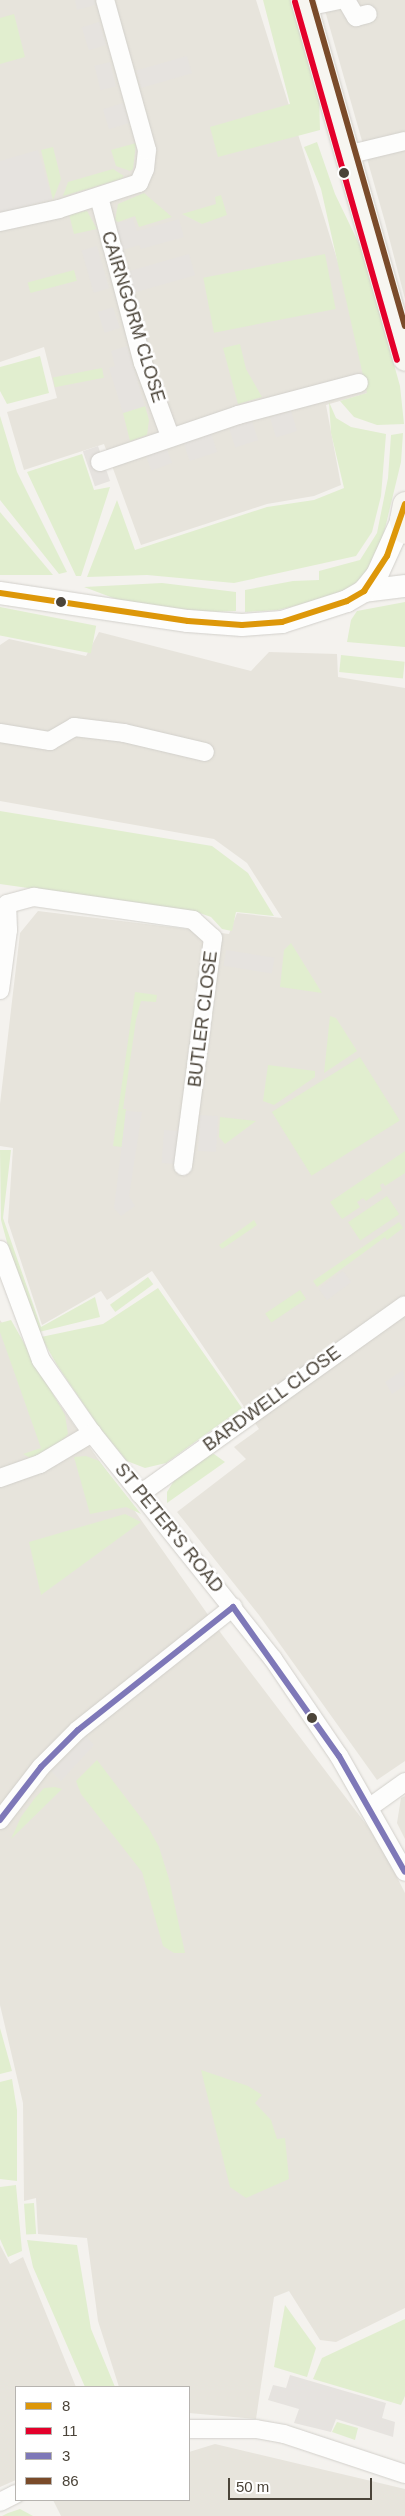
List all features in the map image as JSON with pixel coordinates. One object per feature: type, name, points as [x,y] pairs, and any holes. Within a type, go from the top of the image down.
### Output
[{"type":"main road","points":[[304,4],[405,358]]},
{"type":"street","points":[[0,222],[99,197],[139,183],[145,169],[147,150],[105,0]]},
{"type":"street","points":[[304,4],[338,0]]},
{"type":"street","points":[[346,0],[356,17],[368,14]]},
{"type":"street","points":[[348,155],[405,140]]},
{"type":"street","name":"CAIRNGORM CLOSE","points":[[99,197],[143,363],[170,436]]},
{"type":"street","points":[[100,462],[170,436],[359,383]]},
{"type":"street","points":[[0,593],[188,621],[242,625],[282,622],[307,616],[347,602],[364,591],[377,575],[404,513]]},
{"type":"street","points":[[364,591],[405,586]]},
{"type":"street","points":[[0,733],[50,741],[74,727],[124,734],[205,752]]},
{"type":"street","name":"BUTLER CLOSE","points":[[3,902],[34,897],[193,920],[213,938],[183,1166]]},
{"type":"street","points":[[0,990],[8,930],[3,902]]},
{"type":"street","name":"ST PETER'S ROAD","points":[[0,1250],[42,1360],[92,1433],[273,1659],[370,1807],[405,1872]]},
{"type":"street","name":"BARDWELL CLOSE","points":[[140,1494],[405,1305]]},
{"type":"street","points":[[0,1478],[40,1464],[92,1433]]},
{"type":"street","points":[[0,1820],[41,1767],[78,1730],[233,1607]]},
{"type":"street","points":[[370,1807],[405,1782]]},
{"type":"street","points":[[190,2429],[256,2428],[284,2434],[405,2474]]},
{"type":"street","points":[[0,2502],[15,2494]]},
{"type":"shaded area","points":[[0,0],[256,0],[378,390],[326,405],[341,485],[314,496],[267,504],[141,545],[104,444],[24,470],[7,412],[57,398],[44,347],[0,362]]},
{"type":"shaded area","points":[[75,0],[94,0],[95,5],[77,10]]},
{"type":"shaded area","points":[[322,0],[405,0],[405,299],[385,222]]},
{"type":"shaded area","points":[[99,22],[106,45],[89,50],[82,27]]},
{"type":"shaded area","points":[[187,56],[192,73],[141,88],[136,71]]},
{"type":"shaded area","points":[[110,62],[116,86],[101,90],[94,66]]},
{"type":"shaded area","points":[[123,103],[129,123],[109,129],[103,109]]},
{"type":"shaded area","points":[[38,150],[52,199],[0,214],[0,161]]},
{"type":"shaded area","points":[[133,219],[137,231],[179,219],[184,237],[141,249],[139,245],[122,250],[114,224]]},
{"type":"shaded area","points":[[97,246],[109,288],[94,293],[82,250]]},
{"type":"shaded area","points":[[189,254],[195,275],[135,293],[128,271]]},
{"type":"shaded area","points":[[113,307],[120,328],[105,333],[98,312]]},
{"type":"shaded area","points":[[127,346],[145,406],[123,413],[109,368],[115,366],[111,351]]},
{"type":"shaded area","points":[[291,411],[297,431],[276,438],[270,417]]},
{"type":"shaded area","points":[[252,421],[258,440],[235,447],[229,428]]},
{"type":"shaded area","points":[[211,433],[217,452],[190,461],[183,442]]},
{"type":"shaded area","points":[[98,446],[110,481],[95,486],[83,451]]},
{"type":"shaded area","points":[[166,447],[172,463],[152,471],[145,455]]},
{"type":"shaded area","points":[[99,632],[251,671],[269,652],[337,654],[338,677],[405,688],[405,1761],[377,1780],[259,1615],[177,1512],[246,1459],[234,1447],[259,1429],[152,1271],[107,1300],[101,1291],[42,1325],[8,1222],[13,1148],[0,1146],[0,1104],[20,933],[38,911],[229,934],[237,913],[282,918],[247,863],[214,839],[0,801],[0,645],[9,639],[86,656]]},
{"type":"shaded area","points":[[226,950],[274,958],[272,973],[223,966]]},
{"type":"shaded area","points":[[126,1111],[142,1112],[129,1196],[135,1206],[121,1216],[114,1208]]},
{"type":"shaded area","points":[[200,1115],[218,1116],[216,1152],[198,1151]]},
{"type":"shaded area","points":[[164,1130],[178,1131],[176,1164],[162,1163]]},
{"type":"shaded area","points":[[343,1271],[351,1282],[327,1300],[319,1289]]},
{"type":"shaded area","points":[[0,1320],[223,1636],[378,1840],[405,1893],[405,2308],[336,2342],[320,2340],[289,2291],[274,2297],[256,2419],[190,2413],[190,2386],[119,2386],[98,2321],[87,2238],[38,2234],[36,2198],[24,2201],[23,2103],[0,2005]]},
{"type":"shaded area","points":[[403,1370],[405,1385],[392,1394],[385,1382]]},
{"type":"shaded area","points":[[86,1736],[94,1745],[61,1781],[51,1771]]},
{"type":"shaded area","points":[[405,1796],[405,1839],[397,1823],[401,1798]]},
{"type":"shaded area","points":[[0,2245],[10,2264],[23,2257],[76,2386],[15,2386],[15,2480],[0,2487]]},
{"type":"shaded area","points":[[290,2375],[386,2403],[382,2418],[395,2422],[393,2437],[336,2419],[331,2432],[294,2423],[299,2409],[268,2400],[273,2385],[286,2388]]},
{"type":"shaded area","points":[[215,2444],[405,2489],[405,2516],[61,2516],[54,2501],[190,2501],[190,2452]]},
{"type":"green space","points":[[263,0],[294,0],[319,93],[320,130],[218,157],[210,127],[290,104]]},
{"type":"green space","points":[[14,14],[25,57],[0,64],[0,18]]},
{"type":"green space","points":[[317,142],[335,194],[362,250],[400,386],[404,424],[377,425],[354,417],[340,401],[367,393],[321,189],[304,147]]},
{"type":"green space","points":[[136,143],[133,169],[130,171],[116,166],[111,150]]},
{"type":"green space","points":[[53,147],[61,179],[53,200],[41,150]]},
{"type":"green space","points":[[113,169],[124,176],[121,179],[63,196],[68,182]]},
{"type":"green space","points":[[144,193],[172,217],[139,227],[135,216],[118,222],[115,220],[118,204]]},
{"type":"green space","points":[[221,195],[227,215],[202,224],[182,214],[216,204],[215,197]]},
{"type":"green space","points":[[87,211],[97,229],[74,234],[69,214]]},
{"type":"green space","points":[[325,254],[336,309],[214,333],[203,278]]},
{"type":"green space","points":[[74,270],[77,281],[30,293],[28,282]]},
{"type":"green space","points":[[240,344],[246,369],[262,397],[238,404],[223,348]]},
{"type":"green space","points":[[40,356],[49,393],[7,404],[0,391],[0,367]]},
{"type":"green space","points":[[102,368],[104,378],[55,387],[53,378]]},
{"type":"green space","points":[[329,402],[336,418],[351,427],[386,434],[381,496],[372,532],[356,556],[234,583],[147,575],[87,577],[117,500],[135,550],[267,507],[314,500],[344,488],[331,433]]},
{"type":"green space","points":[[145,406],[149,420],[147,435],[130,441],[123,413]]},
{"type":"green space","points":[[0,416],[17,472],[67,572],[59,574],[0,500]]},
{"type":"green space","points":[[403,433],[401,462],[382,541],[377,556],[360,580],[347,590],[315,601],[278,610],[245,612],[245,590],[293,581],[319,580],[319,571],[360,560],[377,533],[388,478],[391,435]]},
{"type":"green space","points":[[82,454],[94,490],[110,487],[81,576],[76,576],[27,472]]},
{"type":"green space","points":[[0,512],[53,575],[0,575]]},
{"type":"green space","points":[[162,583],[236,592],[236,611],[208,612],[124,602],[84,587]]},
{"type":"green space","points":[[405,602],[405,647],[347,642],[351,620],[357,611]]},
{"type":"green space","points":[[0,607],[96,626],[91,653],[0,636]]},
{"type":"green space","points":[[341,655],[405,662],[403,679],[339,672]]},
{"type":"green space","points":[[0,811],[212,846],[248,873],[274,916],[236,912],[232,931],[222,929],[211,917],[197,912],[0,884]]},
{"type":"green space","points":[[291,943],[322,993],[280,987],[284,950]]},
{"type":"green space","points":[[135,992],[157,995],[156,1002],[141,1001],[136,1020],[123,1109],[126,1109],[122,1147],[113,1146]]},
{"type":"green space","points":[[330,1016],[336,1018],[357,1051],[324,1073]]},
{"type":"green space","points":[[360,1057],[400,1121],[312,1176],[272,1112]]},
{"type":"green space","points":[[268,1065],[315,1071],[315,1077],[274,1105],[263,1101]]},
{"type":"green space","points":[[220,1117],[256,1121],[225,1144],[219,1137]]},
{"type":"green space","points":[[0,1150],[11,1150],[3,1218],[41,1327],[95,1297],[100,1317],[39,1332],[15,1272],[1,1220]]},
{"type":"green space","points":[[405,1151],[405,1173],[385,1186],[383,1183],[380,1185],[382,1190],[366,1201],[363,1198],[357,1202],[360,1207],[342,1219],[330,1202]]},
{"type":"green space","points":[[387,1196],[399,1214],[360,1241],[348,1222]]},
{"type":"green space","points":[[254,1220],[257,1225],[222,1249],[219,1245]]},
{"type":"green space","points":[[399,1222],[403,1228],[387,1240],[385,1237],[317,1287],[313,1281]]},
{"type":"green space","points":[[148,1277],[153,1284],[115,1312],[110,1305]]},
{"type":"green space","points":[[158,1288],[242,1408],[166,1463],[145,1468],[127,1461],[99,1427],[57,1365],[41,1337],[103,1324]]},
{"type":"green space","points":[[300,1290],[306,1299],[271,1323],[265,1313]]},
{"type":"green space","points":[[11,1320],[65,1415],[68,1434],[55,1449],[30,1458],[23,1454],[41,1448],[0,1332],[0,1323]]},
{"type":"green space","points":[[214,1454],[225,1462],[167,1503],[167,1492],[175,1479],[204,1456]]},
{"type":"green space","points":[[86,1456],[99,1461],[141,1514],[126,1507],[90,1514],[74,1457]]},
{"type":"green space","points":[[125,1514],[141,1522],[41,1595],[29,1542]]},
{"type":"green space","points":[[97,1760],[148,1827],[159,1847],[169,1879],[185,1953],[174,1953],[163,1946],[142,1872],[81,1794],[76,1781]]},
{"type":"green space","points":[[55,1787],[62,1789],[11,1839],[21,1817],[35,1798],[44,1788]]},
{"type":"green space","points":[[0,2028],[12,2071],[0,2074]]},
{"type":"green space","points":[[201,2070],[248,2086],[262,2095],[255,2103],[271,2120],[277,2139],[285,2138],[289,2179],[246,2198],[230,2187]]},
{"type":"green space","points":[[12,2079],[17,2110],[17,2181],[0,2179],[0,2082]]},
{"type":"green space","points":[[16,2185],[22,2251],[8,2257],[0,2239],[0,2187]]},
{"type":"green space","points":[[34,2203],[36,2234],[26,2235],[24,2204]]},
{"type":"green space","points":[[27,2240],[77,2245],[91,2329],[115,2386],[85,2386],[33,2267]]},
{"type":"green space","points":[[285,2305],[316,2348],[307,2377],[274,2367]]},
{"type":"green space","points":[[405,2319],[405,2396],[401,2405],[313,2379],[322,2358]]},
{"type":"green space","points":[[337,2422],[358,2428],[355,2440],[332,2432]]},
{"type":"green space","points":[[20,2509],[33,2516],[2,2516],[8,2513]]},
{"type":"transit line","name":"86","points":[[312,0],[405,326]]},
{"type":"transit line","name":"11","points":[[295,2],[397,360]]},
{"type":"transit line","name":"8","points":[[0,593],[188,621],[242,625],[282,622],[347,601],[364,591],[387,556],[405,504]]},
{"type":"transit line","name":"3","points":[[0,1820],[41,1767],[78,1730],[233,1607],[339,1756],[405,1872]]}]
